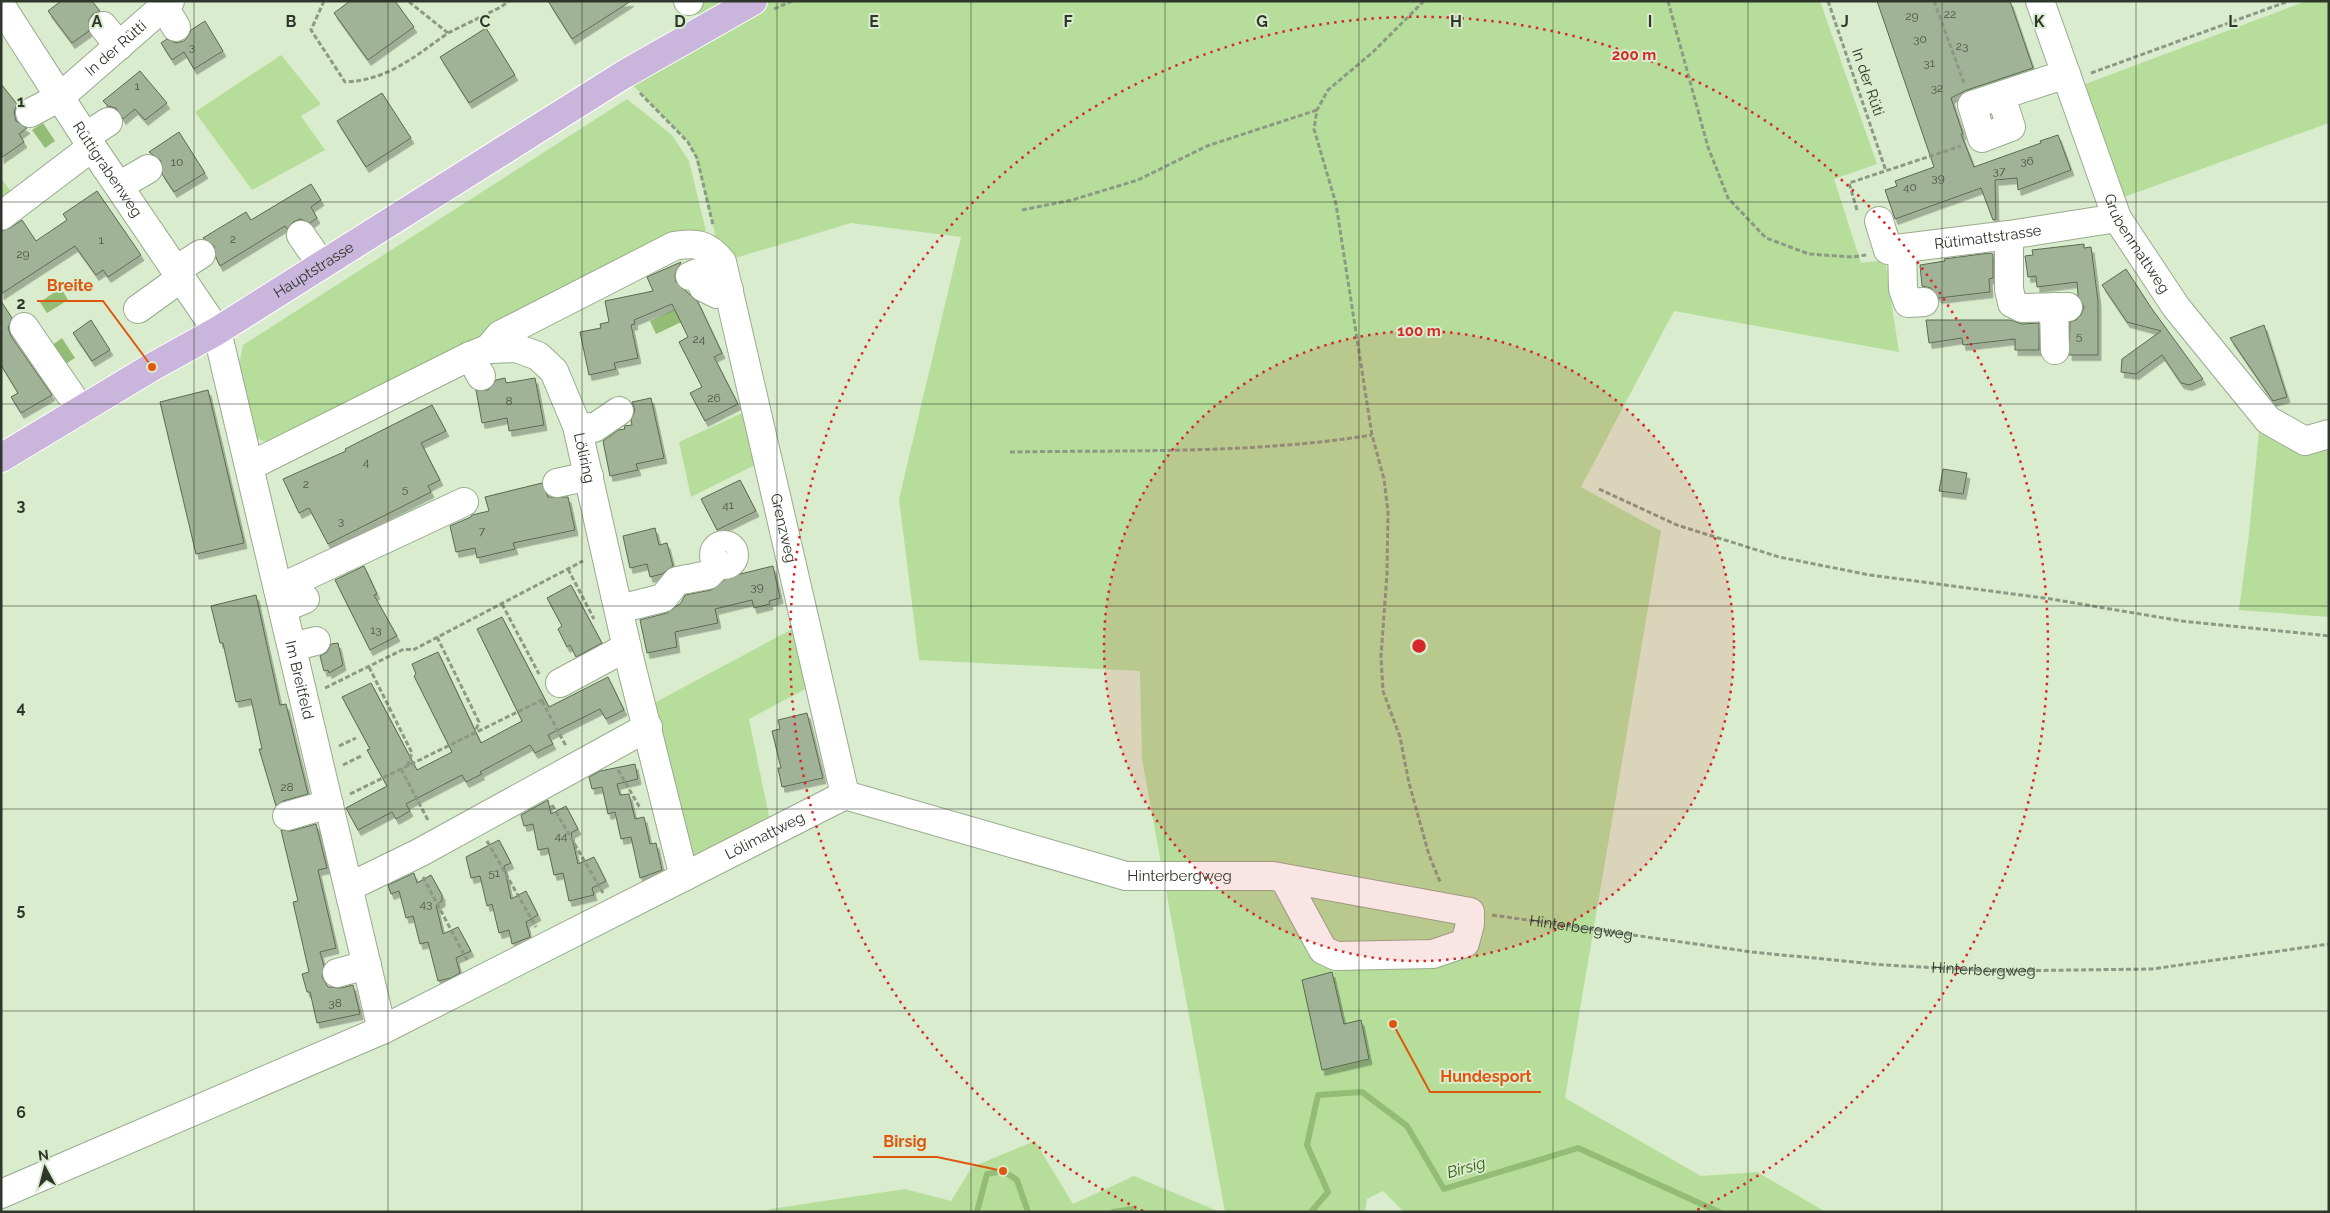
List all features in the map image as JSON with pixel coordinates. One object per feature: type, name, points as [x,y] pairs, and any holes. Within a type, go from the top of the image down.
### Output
[{"type":"main road","name":"Hauptstrasse","points":[[1,458],[217,331],[622,76],[753,1]]},
{"type":"street","name":"Grubenmattweg","points":[[2040,1],[2117,218],[2143,272],[2183,327],[2268,420],[2317,437]]},
{"type":"street","name":"Rüttigrabenweg","points":[[1,6],[25,63],[60,97],[217,331]]},
{"type":"street","name":"In der Rütti","points":[[30,113],[60,97],[111,36],[170,12]]},
{"type":"street","points":[[1972,105],[2068,77]]},
{"type":"street","points":[[1,216],[89,142],[108,122]]},
{"type":"street","points":[[119,186],[148,169]]},
{"type":"street","name":"Rütimattstrasse","points":[[1895,249],[2009,236],[2117,218]]},
{"type":"street","points":[[1879,221],[1895,249],[1903,289],[1908,302],[1924,302]]},
{"type":"street","points":[[301,235],[321,264]]},
{"type":"street","points":[[2009,236],[2009,289],[2012,303],[2022,308],[2061,307],[2055,350]]},
{"type":"street","points":[[480,360],[500,335],[674,246],[690,243],[702,246],[714,253],[722,262]]},
{"type":"street","points":[[138,309],[201,254]]},
{"type":"street","name":"Grenzweg","points":[[722,262],[727,306],[739,368],[845,795]]},
{"type":"street","points":[[690,276],[697,273],[703,287],[717,294],[727,306]]},
{"type":"street","points":[[24,326],[87,406]]},
{"type":"street","name":"Im Breitfeld","points":[[217,331],[250,466],[304,644],[304,698],[329,804],[344,895],[367,965],[382,1030]]},
{"type":"street","name":"Löliring","points":[[250,466],[309,448],[480,360],[516,348],[538,356],[554,371],[577,426],[589,476],[605,550],[607,615],[627,647],[684,877]]},
{"type":"street","points":[[76,377],[87,406]]},
{"type":"street","points":[[577,426],[594,428],[619,411]]},
{"type":"street","points":[[557,483],[589,476]]},
{"type":"street","points":[[289,599],[382,528],[464,502]]},
{"type":"street","points":[[607,615],[663,598],[677,581],[708,575],[719,564]]},
{"type":"street","points":[[547,690],[627,647]]},
{"type":"street","points":[[344,895],[411,852],[440,841],[648,727]]},
{"type":"street","name":"Lölimattweg","points":[[1,1194],[382,1030],[845,795]]},
{"type":"street","name":"Hinterbergweg","points":[[845,795],[1126,876],[1273,876],[1461,911]]},
{"type":"street","points":[[286,816],[329,804]]},
{"type":"street","points":[[1284,878],[1323,950],[1336,956],[1434,954],[1465,943],[1470,924],[1461,911]]},
{"type":"street","points":[[336,973],[367,965]]},
{"type":"path","points":[[324,1],[311,30],[345,82],[364,81],[398,69],[448,34],[509,1]]},
{"type":"path","points":[[408,1],[448,34]]},
{"type":"path","points":[[1424,1],[1373,52],[1328,90],[1317,110],[1314,129],[1336,204],[1372,435],[1384,479],[1388,512],[1387,574],[1381,656],[1383,691],[1400,737],[1409,784],[1429,855],[1461,911]]},
{"type":"path","points":[[1668,1],[1708,147],[1728,198],[1766,238],[1809,254],[1852,257],[1895,249]]},
{"type":"path","name":"In der Rüti","points":[[1828,1],[1886,170]]},
{"type":"path","points":[[1934,1],[1972,105]]},
{"type":"path","points":[[2068,77],[2289,1]]},
{"type":"path","points":[[622,76],[688,142],[697,158],[722,262]]},
{"type":"path","points":[[1022,210],[1072,200],[1138,180],[1207,146],[1317,110]]},
{"type":"path","points":[[1879,221],[1862,225],[1849,183],[1970,143]]},
{"type":"path","points":[[1010,452],[1250,448],[1332,442],[1372,435]]},
{"type":"path","points":[[1599,489],[1677,525],[1779,557],[1860,573],[2051,599],[2182,621],[2329,636]]},
{"type":"path","points":[[304,698],[404,649],[413,650],[605,550]]},
{"type":"path","points":[[568,569],[607,615]]},
{"type":"path","points":[[502,604],[547,690],[576,766]]},
{"type":"path","points":[[437,638],[479,722],[474,735]]},
{"type":"path","points":[[369,667],[412,752],[407,767]]},
{"type":"path","points":[[329,804],[474,735],[547,690]]},
{"type":"path","points":[[607,750],[644,814]]},
{"type":"path","points":[[401,770],[440,841]]},
{"type":"path","points":[[541,785],[614,912]]},
{"type":"path","points":[[476,821],[547,947]]},
{"type":"path","points":[[411,852],[478,981]]},
{"type":"path","name":"Hinterbergweg","points":[[1461,911],[1752,952],[1885,965],[1996,971],[2152,969],[2329,944]]},
{"type":"shaded area","points":[[682,1],[1820,1],[1877,164],[1834,179],[1861,263],[1885,260],[1899,352],[1674,311],[1581,487],[1661,531],[1565,1098],[1701,1176],[1757,1172],[1826,1212],[1404,1212],[1383,1191],[1367,1199],[1365,1212],[1225,1212],[1142,759],[1140,671],[919,660],[899,499],[961,237],[851,223],[722,262],[696,159],[688,142],[623,75],[709,24]]},
{"type":"shaded area","points":[[2307,1],[2329,1],[2329,123],[2124,197],[2080,86]]},
{"type":"shaded area","points":[[281,55],[321,104],[301,116],[325,150],[252,190],[195,112]]},
{"type":"shaded area","points":[[627,99],[672,135],[689,161],[706,231],[678,233],[274,445],[256,438],[239,365],[243,345]]},
{"type":"shaded area","points":[[43,123],[55,141],[45,148],[32,130]]},
{"type":"shaded area","points":[[1,178],[12,193],[1,201]]},
{"type":"shaded area","points":[[61,288],[68,300],[47,313],[40,302]]},
{"type":"shaded area","points":[[688,303],[694,316],[656,334],[650,321]]},
{"type":"shaded area","points":[[62,338],[75,358],[64,365],[51,346]]},
{"type":"shaded area","points":[[749,410],[761,462],[691,497],[679,442]]},
{"type":"shaded area","points":[[2260,421],[2329,441],[2329,617],[2239,610],[2249,534]]},
{"type":"shaded area","points":[[796,627],[813,685],[749,719],[770,821],[694,858],[687,844],[654,703]]},
{"type":"shaded area","points":[[1035,1141],[1073,1204],[1134,1176],[1220,1212],[767,1212],[770,1209],[905,1189],[951,1201],[972,1167]]},
{"type":"building","points":[[61,1],[92,1],[100,11],[93,14],[89,20],[89,31],[72,43],[48,11]]},
{"type":"building","points":[[350,1],[395,1],[414,27],[368,60],[334,13]]},
{"type":"building","points":[[548,1],[631,1],[572,39]]},
{"type":"building","points":[[1877,1],[2010,1],[2033,68],[1967,90],[1951,98],[1963,134],[1961,134],[1974,167],[2058,135],[2071,170],[2018,190],[2017,178],[1995,180],[1996,219],[1993,220],[1981,188],[1895,219],[1885,190],[1897,186],[1895,181],[1934,167]]},
{"type":"building","points":[[205,21],[223,51],[194,69],[184,52],[172,60],[161,43],[167,39],[176,43],[184,41],[191,30]]},
{"type":"building","points":[[486,28],[515,75],[469,103],[440,57]]},
{"type":"building","points":[[140,71],[167,103],[145,120],[135,109],[123,119],[116,108],[108,106],[103,101]]},
{"type":"building","points":[[1,84],[17,104],[14,112],[16,121],[27,128],[19,134],[24,142],[1,158]]},
{"type":"building","points":[[382,93],[411,138],[366,167],[337,121]]},
{"type":"building","points":[[179,132],[205,173],[174,192],[162,174],[161,161],[149,152]]},
{"type":"building","points":[[311,184],[321,200],[311,207],[317,218],[310,223],[300,219],[293,222],[287,229],[285,226],[220,266],[216,258],[214,246],[203,238],[246,212],[251,220]]},
{"type":"building","points":[[97,191],[141,255],[108,277],[103,270],[96,275],[75,246],[1,294],[1,231],[10,228],[22,220],[36,241],[67,220],[63,214]]},
{"type":"building","points":[[2084,244],[2084,248],[2091,247],[2098,301],[2098,355],[2069,355],[2070,322],[2076,320],[2081,315],[2084,307],[2078,296],[2077,282],[2037,287],[2036,276],[2028,277],[2025,256],[2033,255],[2032,250]]},
{"type":"building","points":[[1993,254],[1993,278],[1989,279],[1990,292],[1939,298],[1931,288],[1922,286],[1920,265],[1945,261],[1944,259]]},
{"type":"building","points":[[681,262],[675,274],[676,282],[698,302],[722,353],[714,357],[738,404],[705,421],[690,393],[702,387],[679,342],[688,337],[672,304],[634,320],[635,324],[631,325],[638,358],[614,363],[616,369],[589,375],[580,332],[601,328],[600,324],[609,322],[605,301],[653,291],[647,277]]},
{"type":"building","points":[[2126,269],[2152,309],[2203,379],[2189,385],[2181,383],[2162,355],[2136,374],[2121,372],[2122,359],[2161,331],[2127,322],[2102,285]]},
{"type":"building","points":[[1,301],[12,318],[8,328],[11,336],[52,395],[21,413],[11,397],[18,393],[1,365]]},
{"type":"building","points":[[91,320],[110,350],[92,361],[73,333]]},
{"type":"building","points":[[1926,320],[2010,320],[2022,324],[2039,323],[2039,350],[2015,350],[2015,339],[1963,345],[1962,338],[1929,343]]},
{"type":"building","points":[[2264,325],[2287,397],[2273,401],[2230,338]]},
{"type":"building","points":[[505,378],[506,383],[535,378],[544,425],[509,431],[507,418],[482,423],[476,390],[488,390],[496,380]]},
{"type":"building","points":[[208,390],[244,543],[196,554],[160,402]]},
{"type":"building","points":[[651,398],[664,458],[636,464],[638,470],[610,476],[603,441],[618,430],[625,429],[624,426],[632,425],[631,420],[635,410],[632,402]]},
{"type":"building","points":[[432,405],[446,431],[421,443],[440,480],[428,486],[431,492],[328,544],[309,508],[299,513],[283,479],[346,451],[345,449]]},
{"type":"building","points":[[1943,469],[1967,473],[1963,494],[1939,491]]},
{"type":"building","points":[[740,480],[756,511],[717,530],[701,499]]},
{"type":"building","points":[[542,483],[548,497],[568,497],[575,530],[513,543],[515,549],[477,558],[475,548],[456,552],[450,526],[472,515],[489,511],[485,497]]},
{"type":"building","points":[[655,528],[659,545],[667,543],[673,566],[662,574],[650,577],[647,564],[630,568],[623,536]]},
{"type":"building","points":[[364,566],[377,594],[374,595],[397,636],[370,650],[335,580]]},
{"type":"building","points":[[773,566],[780,598],[769,601],[770,604],[754,608],[752,600],[715,609],[718,623],[675,632],[677,647],[647,653],[640,620],[667,613],[681,603],[685,595],[711,590],[728,577]]},
{"type":"building","points":[[571,585],[602,643],[576,657],[570,645],[567,647],[558,629],[562,626],[547,598]]},
{"type":"building","points":[[256,595],[280,705],[286,704],[308,794],[283,801],[276,806],[259,749],[262,749],[251,699],[236,702],[223,643],[220,643],[211,606]]},
{"type":"building","points":[[502,617],[549,707],[608,677],[624,710],[606,719],[600,709],[548,735],[553,744],[535,753],[530,745],[480,772],[482,774],[466,782],[462,775],[406,804],[410,811],[396,819],[392,812],[358,830],[346,808],[387,786],[367,750],[370,749],[342,697],[371,683],[417,770],[452,752],[414,676],[416,674],[412,664],[438,652],[481,743],[522,721],[477,629]]},
{"type":"building","points":[[338,643],[343,665],[329,673],[328,670],[324,671],[320,656],[327,652],[331,644]]},
{"type":"building","points":[[807,713],[823,778],[782,787],[778,768],[781,768],[772,731],[780,729],[778,720]]},
{"type":"building","points":[[635,764],[638,779],[617,784],[620,795],[629,794],[635,819],[644,817],[650,844],[656,843],[662,870],[640,878],[631,837],[621,839],[615,812],[608,814],[602,787],[592,789],[589,777],[600,771]]},
{"type":"building","points":[[548,800],[551,814],[566,806],[578,829],[571,833],[578,864],[594,857],[606,881],[592,888],[594,895],[569,901],[563,873],[554,875],[548,848],[538,850],[533,824],[524,826],[521,815]]},
{"type":"building","points":[[316,824],[327,868],[318,870],[336,948],[320,952],[324,966],[322,977],[328,987],[341,988],[353,985],[360,1014],[317,1023],[310,992],[307,992],[302,974],[309,972],[293,902],[298,901],[281,830],[291,831]]},
{"type":"building","points":[[499,840],[511,863],[504,866],[511,899],[526,891],[538,915],[526,922],[530,937],[512,944],[509,930],[499,933],[492,904],[487,906],[480,876],[471,878],[466,857]]},
{"type":"building","points":[[414,873],[417,883],[431,875],[442,895],[442,901],[436,905],[443,934],[458,927],[471,951],[456,958],[460,973],[451,978],[438,981],[428,942],[420,944],[413,916],[406,918],[399,891],[391,894],[388,885]]},
{"type":"building","points":[[1332,972],[1344,1024],[1361,1020],[1369,1059],[1322,1070],[1302,980]]},
{"type":"waterway","name":"Birsig","points":[[1311,1212],[1328,1192],[1307,1145],[1318,1095],[1362,1092],[1407,1126],[1444,1189],[1578,1148],[1719,1212]]},
{"type":"waterway","name":"Birsig","points":[[977,1212],[987,1174],[1003,1171],[1017,1180],[1028,1212]]},
{"type":"waterway","name":"Birsig","points":[[1113,1212],[1133,1209],[1135,1212]]},
{"type":"place","name":"Breite","points":[[152,367]]},
{"type":"place","name":"Hundesport","points":[[1393,1024]]},
{"type":"place","name":"Birsig","points":[[1003,1171]]}]
